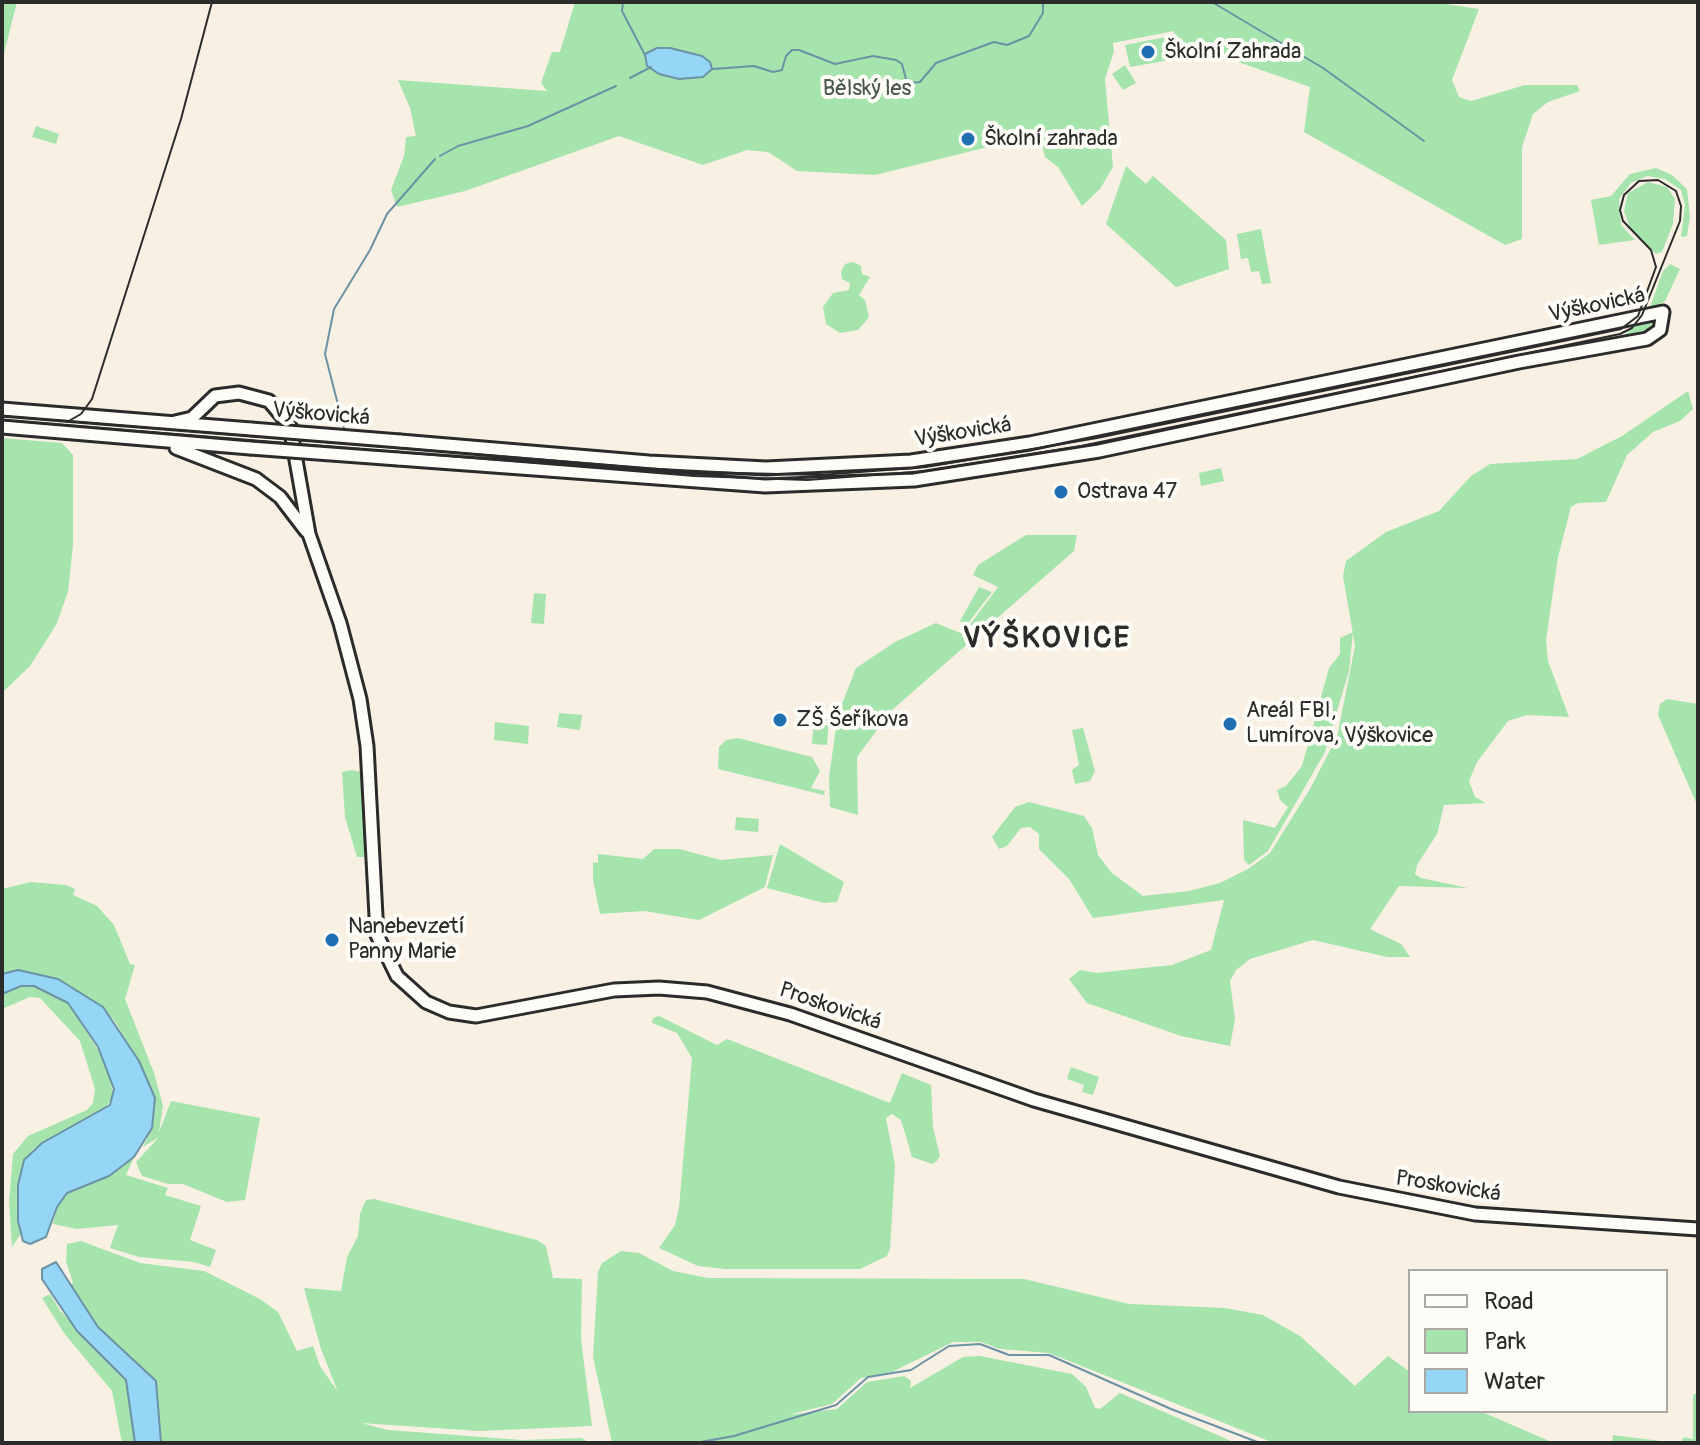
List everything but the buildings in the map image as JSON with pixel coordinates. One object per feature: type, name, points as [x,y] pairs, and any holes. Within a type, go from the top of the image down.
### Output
[{"type":"street","name":"Výškovická","points":[[2,409],[649,462],[766,468],[911,461],[1030,443],[1663,312],[1660,330],[1647,339],[1519,362],[1099,451],[914,480],[765,486],[2,427]]},
{"type":"street","points":[[175,422],[192,418],[215,396],[239,393],[262,398],[284,415],[292,431],[309,534]]},
{"type":"street","points":[[200,410],[202,422],[217,427]]},
{"type":"street","points":[[144,440],[209,458],[256,479],[280,497],[309,534]]},
{"type":"street","name":"Proskovická","points":[[309,534],[340,623],[363,714],[377,935],[397,976],[434,1006],[462,1015],[486,1016],[614,990],[659,988],[707,992],[790,1014],[1034,1100],[1339,1187],[1475,1214],[1698,1229]]},
{"type":"green space","points":[[2,2],[17,2],[2,61]]},
{"type":"green space","name":"Bělský les","points":[[575,2],[1433,2],[1479,9],[1452,80],[1459,97],[1471,101],[1525,85],[1577,85],[1580,91],[1548,102],[1533,114],[1522,147],[1522,239],[1505,245],[1304,132],[1310,87],[1175,40],[1174,31],[1113,43],[1114,51],[1105,79],[1113,167],[1100,189],[1082,206],[1058,167],[1045,157],[1040,138],[1000,144],[875,175],[797,171],[768,152],[747,150],[703,165],[619,136],[465,191],[397,207],[391,190],[404,156],[406,137],[416,136],[410,108],[398,80],[547,91],[541,83],[552,52],[560,52]]},
{"type":"green space","name":"Školní Zahrada","points":[[1166,37],[1170,60],[1130,67],[1125,45]]},
{"type":"green space","points":[[1125,65],[1136,83],[1123,90],[1112,74]]},
{"type":"green space","points":[[36,126],[59,134],[56,144],[32,137]]},
{"type":"green space","points":[[1126,166],[1146,184],[1153,176],[1226,240],[1229,269],[1176,287],[1106,224]]},
{"type":"green space","points":[[1656,168],[1672,175],[1687,189],[1690,217],[1687,236],[1681,237],[1685,205],[1681,190],[1665,179],[1647,176],[1631,183],[1619,199],[1621,225],[1635,240],[1599,245],[1591,200],[1611,196],[1630,174]]},
{"type":"green space","points":[[1648,182],[1667,187],[1675,199],[1673,224],[1662,252],[1656,254],[1630,228],[1624,211],[1628,193]]},
{"type":"green space","points":[[1261,229],[1271,283],[1262,284],[1259,271],[1251,272],[1248,258],[1241,259],[1237,234]]},
{"type":"green space","points":[[853,262],[861,266],[862,274],[870,277],[859,295],[865,300],[869,317],[858,330],[840,333],[826,324],[823,307],[833,293],[849,290],[850,283],[842,279],[841,272],[845,264]]},
{"type":"green space","points":[[1670,264],[1680,269],[1665,301],[1649,310],[1663,271]]},
{"type":"green space","points":[[1651,320],[1653,326],[1640,334],[1569,349],[1624,335],[1642,321]]},
{"type":"green space","points":[[1688,391],[1693,409],[1680,421],[1653,432],[1627,455],[1606,502],[1578,503],[1571,507],[1558,557],[1546,640],[1548,661],[1569,717],[1527,715],[1508,721],[1477,762],[1469,781],[1475,797],[1486,803],[1444,805],[1437,834],[1417,865],[1415,874],[1468,888],[1399,886],[1370,929],[1401,944],[1410,957],[1387,957],[1313,940],[1250,959],[1236,970],[1230,981],[1235,1019],[1230,1046],[1181,1036],[1087,1003],[1069,979],[1080,970],[1096,973],[1172,965],[1211,950],[1224,900],[1093,918],[1069,879],[1039,849],[1039,834],[1030,827],[1021,828],[1007,846],[999,849],[992,837],[1015,807],[1029,802],[1084,816],[1092,828],[1098,855],[1112,873],[1143,896],[1189,891],[1220,883],[1248,869],[1270,853],[1310,789],[1337,737],[1355,646],[1343,576],[1346,561],[1386,532],[1439,511],[1471,476],[1490,464],[1577,459],[1622,436]]},
{"type":"green space","points":[[2,438],[62,443],[73,455],[73,545],[68,592],[56,625],[30,666],[2,693]]},
{"type":"green space","points":[[1221,468],[1224,481],[1201,486],[1199,473]]},
{"type":"green space","points":[[1026,535],[1077,535],[1074,551],[892,710],[857,757],[858,815],[830,807],[829,777],[838,714],[856,668],[895,642],[936,623],[963,634],[998,587],[973,575],[978,565]]},
{"type":"green space","points":[[979,587],[992,592],[966,626],[960,621]]},
{"type":"green space","points":[[534,593],[546,594],[544,624],[531,623]]},
{"type":"green space","points":[[1353,632],[1349,671],[1325,752],[1268,851],[1249,865],[1244,860],[1243,820],[1275,828],[1288,807],[1280,800],[1277,790],[1286,786],[1302,766],[1329,668],[1340,654],[1340,638]]},
{"type":"green space","points":[[1667,699],[1698,704],[1698,807],[1658,715],[1660,704]]},
{"type":"green space","points":[[559,713],[582,715],[580,730],[557,727]]},
{"type":"green space","points":[[814,718],[829,719],[827,745],[812,744]]},
{"type":"green space","points":[[495,722],[529,726],[528,744],[494,740]]},
{"type":"green space","points":[[1083,728],[1095,771],[1090,781],[1075,784],[1072,770],[1079,765],[1072,730]]},
{"type":"green space","points":[[738,738],[812,757],[820,771],[811,788],[825,791],[824,795],[718,769],[719,747],[726,740]]},
{"type":"green space","points":[[342,772],[361,772],[364,788],[364,857],[357,857],[345,817]]},
{"type":"green space","points":[[736,817],[759,819],[758,832],[735,830]]},
{"type":"green space","points":[[780,844],[844,882],[837,902],[824,903],[767,888]]},
{"type":"green space","points":[[654,849],[679,849],[721,860],[773,855],[765,887],[699,920],[644,911],[600,914],[593,880],[593,862],[598,863],[598,854],[643,859]]},
{"type":"green space","points":[[31,882],[66,885],[75,889],[73,895],[97,906],[114,925],[130,964],[135,965],[125,999],[154,1073],[163,1106],[159,1132],[171,1101],[260,1118],[245,1200],[227,1202],[183,1184],[168,1184],[142,1176],[136,1162],[159,1137],[143,1147],[152,1128],[155,1099],[139,1061],[115,1022],[103,1007],[11,971],[2,974],[2,889]]},
{"type":"green space","points":[[21,986],[43,988],[68,1003],[105,1061],[114,1096],[103,1111],[33,1149],[21,1170],[20,1235],[12,1247],[9,1202],[13,1154],[28,1136],[87,1110],[93,1103],[95,1089],[80,1041],[40,998],[30,997],[2,1009],[2,994]]},
{"type":"green space","points":[[659,1016],[717,1045],[727,1039],[890,1103],[902,1073],[931,1085],[933,1127],[940,1156],[937,1161],[932,1164],[912,1157],[901,1120],[892,1114],[886,1118],[895,1165],[887,1256],[860,1269],[725,1269],[698,1266],[659,1248],[675,1225],[679,1208],[692,1058],[677,1033],[652,1023],[653,1018]]},
{"type":"green space","points":[[1071,1067],[1099,1077],[1093,1095],[1082,1092],[1084,1085],[1067,1079]]},
{"type":"green space","points":[[134,1157],[126,1175],[168,1188],[165,1195],[201,1206],[190,1240],[216,1250],[210,1267],[194,1262],[139,1257],[110,1248],[118,1225],[77,1229],[53,1224],[57,1207],[67,1193],[109,1176]]},
{"type":"green space","points":[[374,1199],[537,1240],[546,1246],[553,1278],[582,1279],[581,1339],[592,1426],[479,1431],[361,1423],[388,1430],[522,1440],[582,1438],[589,1443],[161,1443],[156,1381],[108,1339],[79,1300],[70,1285],[73,1283],[66,1261],[67,1244],[81,1241],[140,1263],[204,1271],[260,1299],[278,1312],[297,1351],[313,1346],[320,1366],[338,1392],[321,1349],[304,1288],[341,1291],[347,1257],[358,1236],[360,1214],[366,1200]]},
{"type":"green space","points":[[621,1251],[639,1253],[673,1271],[708,1278],[1024,1279],[1129,1304],[1225,1308],[1263,1315],[1300,1336],[1355,1386],[1388,1356],[1408,1371],[1408,1413],[1485,1413],[1554,1443],[1274,1443],[1049,1353],[1000,1349],[981,1342],[953,1342],[892,1372],[861,1378],[832,1404],[788,1415],[837,1409],[867,1382],[904,1376],[911,1381],[910,1388],[963,1357],[980,1356],[1072,1374],[1086,1387],[1095,1408],[1100,1409],[1120,1393],[1236,1443],[612,1443],[593,1357],[598,1272],[602,1263]]},
{"type":"green space","points":[[50,1294],[61,1312],[126,1380],[135,1443],[122,1443],[112,1391],[64,1333],[42,1298]]},
{"type":"green space","points":[[1698,1392],[1698,1443],[1680,1443],[1684,1437],[1693,1439],[1693,1395]]},
{"type":"green space","points":[[1613,1435],[1677,1443],[1612,1443]]},
{"type":"water","points":[[657,48],[702,56],[710,62],[712,69],[703,77],[679,79],[659,74],[647,66],[645,54]]},
{"type":"water","points":[[18,970],[58,979],[103,1007],[139,1061],[155,1098],[152,1128],[134,1157],[109,1176],[67,1193],[57,1207],[46,1237],[30,1244],[23,1241],[18,1221],[18,1185],[24,1160],[42,1143],[110,1105],[114,1089],[98,1047],[68,1003],[34,986],[21,986],[2,994],[2,974]]},
{"type":"water","points":[[56,1262],[98,1327],[156,1381],[161,1443],[135,1443],[126,1380],[77,1331],[42,1279],[42,1269]]},
{"type":"waterway","points":[[623,2],[622,11],[645,55]]},
{"type":"waterway","points":[[713,69],[754,66],[773,72],[782,70],[786,56],[792,50],[799,50],[835,64],[873,56],[896,60],[902,64],[907,83],[920,82],[936,63],[994,42],[1007,45],[1029,36],[1043,13],[1043,2]]},
{"type":"waterway","points":[[1212,2],[1323,68],[1424,141]]},
{"type":"waterway","points":[[630,78],[651,67]]},
{"type":"waterway","points":[[440,156],[458,146],[528,126],[616,86]]},
{"type":"waterway","points":[[344,428],[325,354],[334,309],[370,250],[387,214],[435,159]]},
{"type":"waterway","points":[[695,1443],[734,1436],[836,1405],[868,1377],[911,1370],[949,1346],[980,1344],[1009,1355],[1049,1355],[1171,1409],[1260,1443]]},
{"type":"tram line","points":[[67,422],[81,414],[92,399],[181,119],[212,2]]},
{"type":"tram line","points":[[2,416],[696,472],[820,475],[926,467],[1097,438],[1621,329],[1638,316],[1656,267],[1651,250],[1623,221],[1620,210],[1624,195],[1639,181],[1658,180],[1676,191],[1681,206],[1680,221],[1642,315],[1632,328],[1620,334],[1081,446],[926,471],[807,480],[695,476],[2,420]]},
{"type":"place","name":"Školní Zahrada","points":[[1148,52]]},
{"type":"place","name":"Školní zahrada","points":[[968,139]]},
{"type":"place","name":"Ostrava 47","points":[[1061,492]]},
{"type":"place","name":"ZŠ Šeříkova","points":[[780,720]]},
{"type":"place","name":"Areál FBI, Lumírova, Výškovice","points":[[1230,724]]},
{"type":"place","name":"Nanebevzetí Panny Marie","points":[[332,940]]},
{"type":"district","name":"VÝŠKOVICE","points":[[1047,639]]}]
